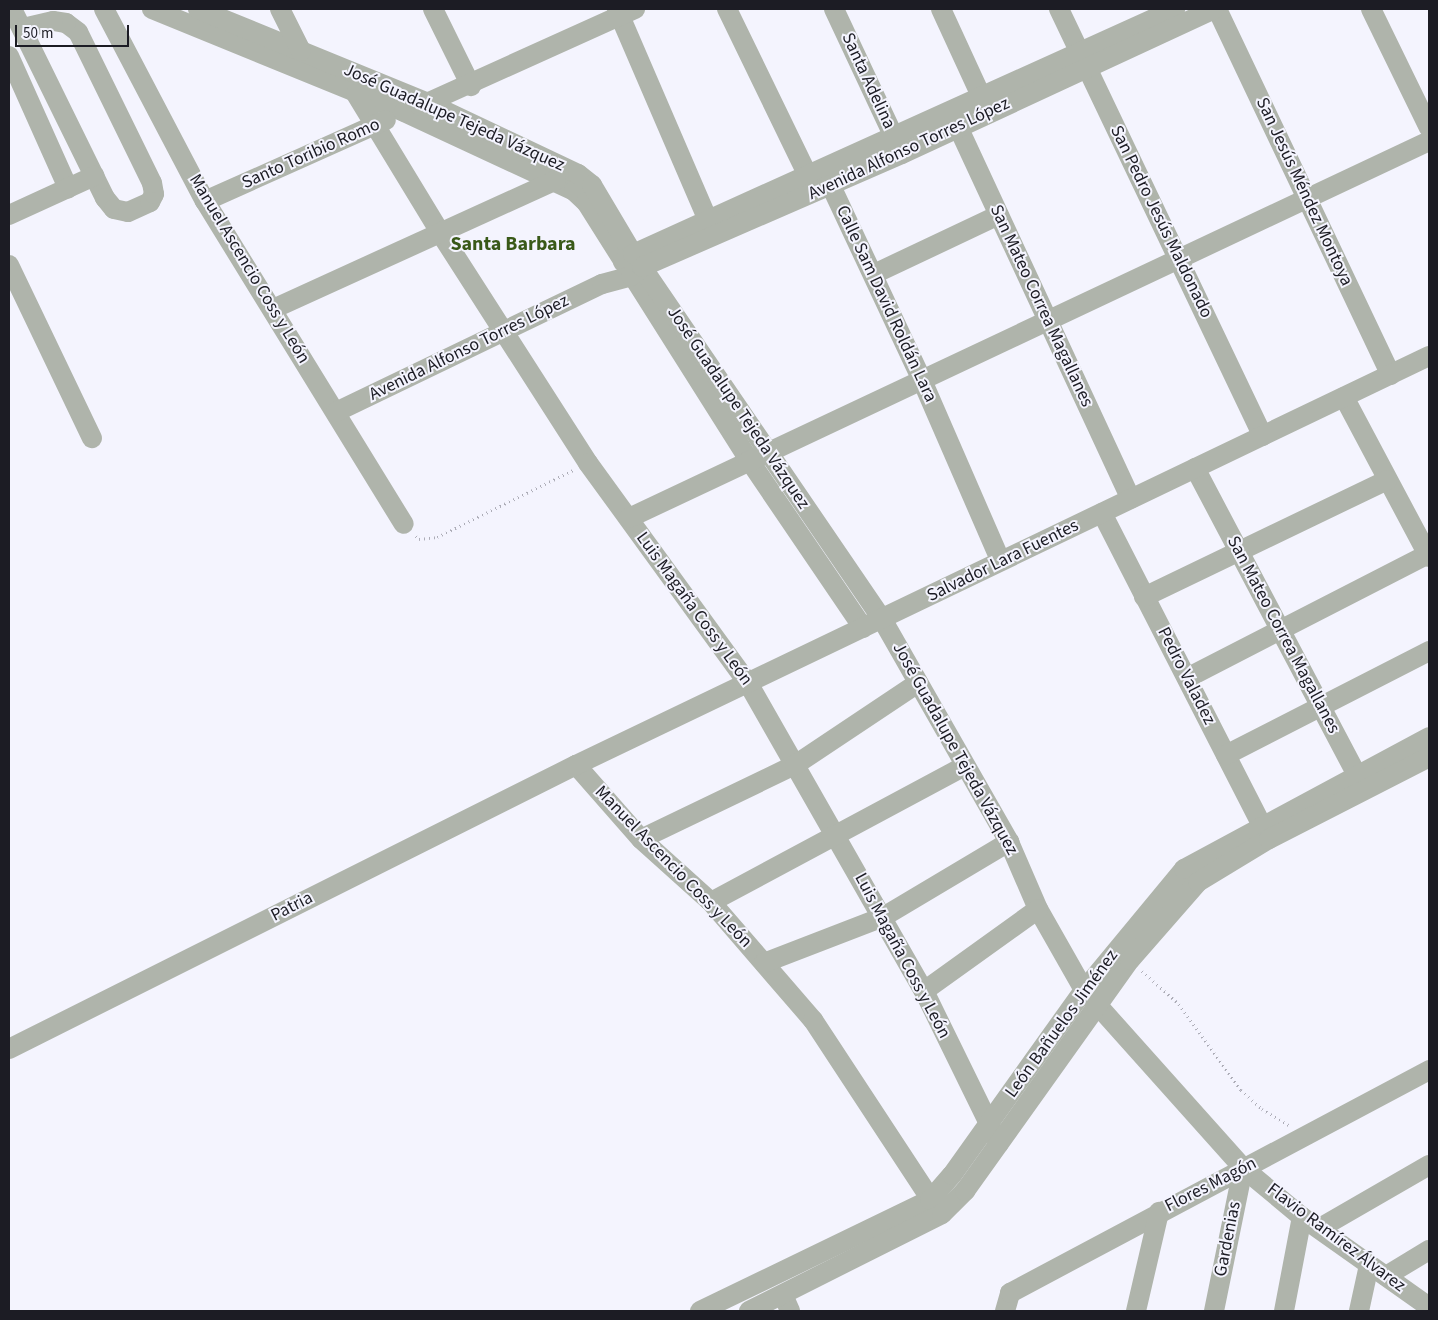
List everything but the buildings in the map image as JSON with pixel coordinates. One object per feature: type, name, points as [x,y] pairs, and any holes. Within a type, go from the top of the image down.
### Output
[{"type":"street","points":[[12,9],[94,176],[114,209],[128,212],[150,202],[154,194],[152,183],[78,32],[66,23],[52,21],[22,28]]},
{"type":"street","name":"Manuel Ascencio Coss y León","points":[[104,9],[205,201],[404,524]]},
{"type":"street","name":"José Guadalupe Tejeda Vázquez","points":[[152,9],[404,112],[556,180],[586,202],[767,451],[882,619],[1009,842],[1038,909],[1084,990],[1097,1006]]},
{"type":"street","name":"José Guadalupe Tejeda Vázquez","points":[[198,9],[428,103],[578,174],[592,185],[632,265],[749,460],[863,628]]},
{"type":"street","points":[[280,9],[300,51]]},
{"type":"street","points":[[433,9],[471,86]]},
{"type":"street","points":[[727,9],[808,176]]},
{"type":"street","name":"Santa Adelina","points":[[834,9],[898,146]]},
{"type":"street","points":[[941,9],[985,105]]},
{"type":"street","name":"San Pedro Jesús Maldonado","points":[[1059,9],[1263,436]]},
{"type":"street","name":"Avenida Alfonso Torres López","points":[[1083,60],[1175,9]]},
{"type":"street","name":"Avenida Alfonso Torres López","points":[[336,412],[505,333],[602,284],[708,220],[808,176],[898,146],[1083,60],[1216,9]]},
{"type":"street","name":"San Jesús Méndez Montoya","points":[[1216,9],[1391,375]]},
{"type":"street","points":[[1371,9],[1429,128]]},
{"type":"street","points":[[624,11],[708,220]]},
{"type":"street","name":"Santo Toribio Romo","points":[[205,201],[404,112],[471,86],[624,11]]},
{"type":"street","points":[[9,56],[68,188]]},
{"type":"street","name":"Luis Magaña Coss y León","points":[[356,94],[441,234],[588,463],[748,683],[924,991],[999,1144]]},
{"type":"street","name":"San Mateo Correa Magallanes","points":[[955,120],[1131,499]]},
{"type":"street","points":[[628,518],[921,378],[1429,141]]},
{"type":"street","name":"Avenida Alfonso Torres López","points":[[632,265],[831,186],[898,146]]},
{"type":"street","points":[[9,215],[94,176]]},
{"type":"street","name":"Calle Sam David Roldán Lara","points":[[808,176],[831,186],[874,274],[921,378],[1000,560]]},
{"type":"street","points":[[273,310],[556,180]]},
{"type":"street","points":[[874,274],[999,214]]},
{"type":"street","points":[[9,265],[92,438]]},
{"type":"street","name":"Salvador Lara Fuentes","points":[[576,766],[882,619],[1000,560],[1429,356]]},
{"type":"street","points":[[1187,678],[1429,555],[1344,397]]},
{"type":"street","name":"San Mateo Correa Magallanes","points":[[1195,468],[1357,775]]},
{"type":"street","points":[[1144,597],[1387,480]]},
{"type":"street","name":"Pedro Valadez","points":[[1102,513],[1266,832]]},
{"type":"street","points":[[1226,755],[1429,652]]},
{"type":"street","points":[[641,839],[795,765],[918,683]]},
{"type":"street","name":"León Bañuelos Jiménez","points":[[700,1311],[936,1207],[952,1175],[1084,990],[1191,875],[1266,832],[1357,775],[1429,737]]},
{"type":"street","name":"León Bañuelos Jiménez","points":[[1266,832],[1429,757]]},
{"type":"street","name":"Manuel Ascencio Coss y León","points":[[576,766],[641,839],[711,902],[813,1020],[936,1207]]},
{"type":"street","name":"Patria","points":[[9,1049],[576,766]]},
{"type":"street","points":[[711,902],[965,766]]},
{"type":"street","points":[[764,964],[883,917],[1009,842]]},
{"type":"street","name":"León Bañuelos Jiménez","points":[[749,1311],[786,1303],[936,1207],[965,1191],[1191,875]]},
{"type":"street","points":[[924,991],[1038,909]]},
{"type":"street","name":"Flavio Ramírez Álvarez","points":[[1097,1006],[1243,1168],[1302,1217],[1429,1307]]},
{"type":"street","name":"Flores Magón","points":[[1005,1311],[1010,1293],[1159,1212],[1297,1142],[1429,1070]]},
{"type":"street","points":[[1320,1228],[1429,1165]]},
{"type":"street","name":"Gardenias","points":[[1214,1311],[1243,1168]]},
{"type":"street","points":[[1136,1311],[1159,1212]]},
{"type":"street","points":[[1284,1311],[1302,1217]]},
{"type":"street","points":[[1386,1276],[1429,1250]]},
{"type":"street","points":[[1359,1311],[1369,1265]]},
{"type":"path","points":[[404,524],[418,539],[437,536],[588,463]]},
{"type":"path","points":[[1130,960],[1179,1004],[1241,1090],[1262,1109],[1288,1124],[1297,1142]]},
{"type":"district","name":"Santa Barbara","points":[[513,244]]}]
